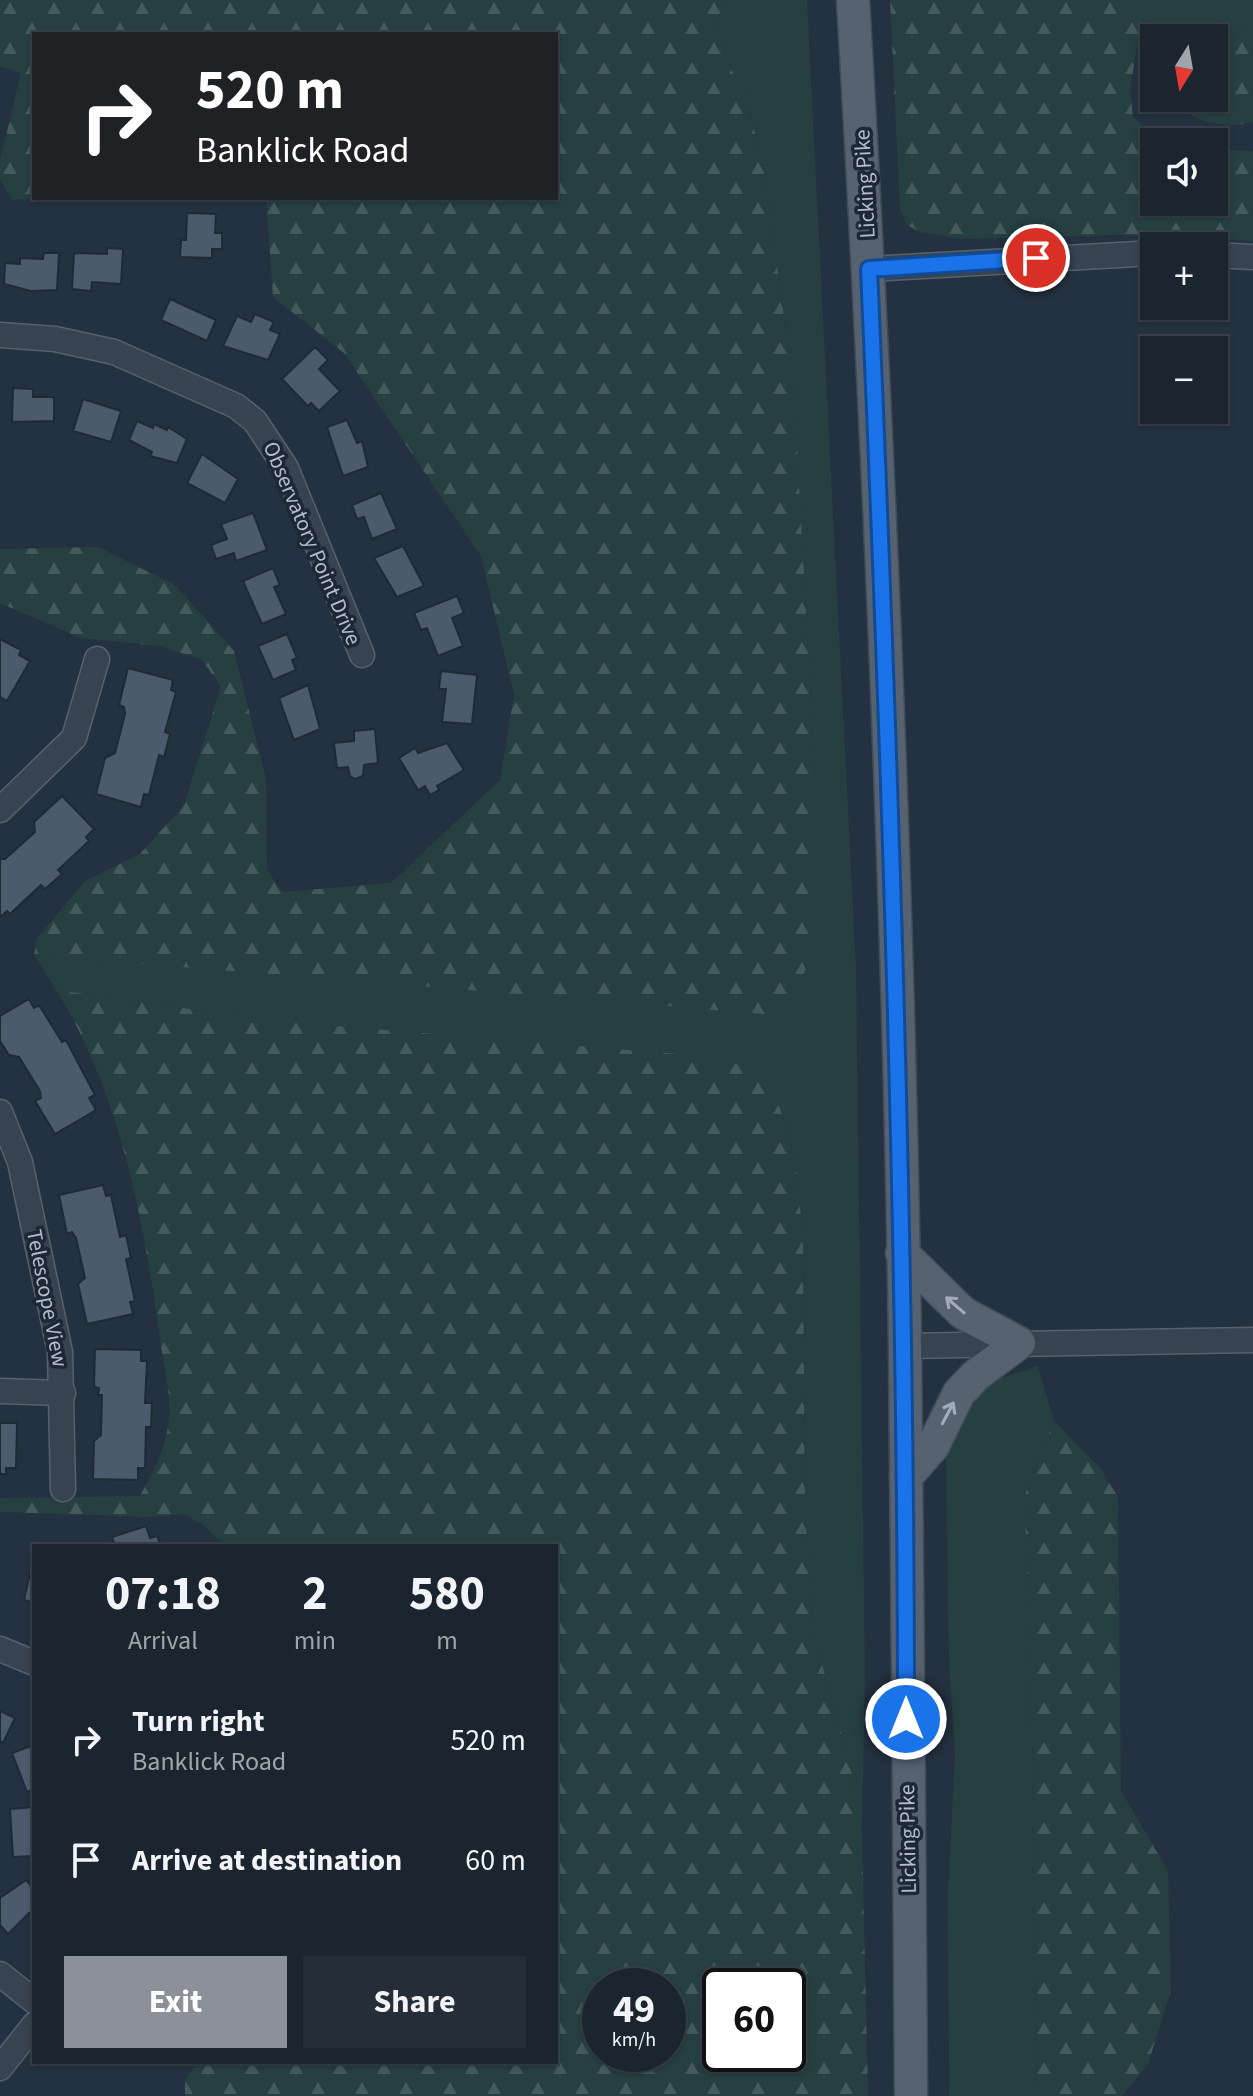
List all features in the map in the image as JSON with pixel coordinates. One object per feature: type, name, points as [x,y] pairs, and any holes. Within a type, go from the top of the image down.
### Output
[{"type":"main road","name":"Licking Pike","points":[[853,0],[869,269],[888,723],[905,1346],[911,2096]]},
{"type":"main road","points":[[902,1253],[963,1313],[1019,1343],[976,1375],[959,1393],[933,1446],[906,1477]]},
{"type":"street","points":[[869,269],[1140,254]]},
{"type":"street","points":[[1228,256],[1253,257]]},
{"type":"street","name":"Observatory Point Drive","points":[[0,335],[55,339],[114,352],[236,406],[255,421],[286,468],[362,655]]},
{"type":"street","points":[[0,810],[74,738],[97,659]]},
{"type":"street","name":"Telescope View","points":[[0,1112],[20,1162],[60,1352],[63,1489]]},
{"type":"street","points":[[905,1346],[1253,1340]]},
{"type":"street","points":[[0,1391],[63,1393]]},
{"type":"street","points":[[0,1649],[32,1662]]},
{"type":"street","points":[[0,1974],[32,1999]]},
{"type":"street","points":[[0,2068],[32,2028]]},
{"type":"green space","points":[[0,0],[726,0],[715,25],[733,73],[744,85],[764,172],[794,389],[815,779],[815,944],[788,1016],[34,955],[37,938],[85,881],[140,854],[184,805],[221,686],[201,659],[158,646],[81,638],[0,603],[0,549],[98,547],[175,585],[234,651],[266,779],[267,870],[282,892],[391,883],[500,780],[514,695],[481,556],[344,353],[273,297],[266,200],[558,200],[558,32],[32,32],[32,198],[12,200],[0,179],[0,160],[21,74],[0,66]]},
{"type":"green space","points":[[726,0],[807,0],[856,967],[865,1678],[862,1832],[851,1770],[815,1638],[805,1514],[803,1235],[795,1156],[780,1108],[276,1021],[56,990],[34,955],[788,1015],[815,944],[815,779],[794,389],[764,172],[744,85],[733,73],[715,25]]},
{"type":"green space","points":[[890,0],[1145,0],[1130,89],[1133,117],[1146,128],[1140,128],[1140,216],[1228,216],[1228,150],[1253,151],[1253,241],[1228,240],[1228,232],[962,239],[919,232],[906,224],[900,207]]},
{"type":"green space","points":[[1145,0],[1253,0],[1253,29],[1228,31],[1228,24],[1150,24],[1141,21]]},
{"type":"green space","points":[[1253,29],[1253,122],[1220,124],[1184,112],[1228,112],[1228,31]]},
{"type":"green space","points":[[56,990],[276,1021],[727,1058],[757,1078],[780,1108],[795,1156],[803,1235],[805,1514],[815,1638],[851,1770],[862,1832],[868,2096],[185,2096],[185,2081],[197,2064],[558,2064],[558,1544],[223,1544],[204,1526],[184,1514],[152,1517],[0,1512],[0,1498],[140,1496],[166,1438],[168,1388],[146,1249],[113,1114],[78,1029]]},
{"type":"green space","points":[[1038,1366],[1054,1421],[1024,1497],[1031,1665],[1037,2096],[949,2096],[948,1895],[955,1751],[949,1665],[946,1453],[959,1408],[990,1381]]},
{"type":"green space","points":[[1054,1421],[1100,1468],[1118,1497],[1121,1791],[1168,1871],[1171,1991],[1148,2064],[1122,2096],[1037,2096],[1031,1665],[1024,1497]]},
{"type":"building","points":[[187,213],[216,214],[215,233],[222,233],[222,249],[212,249],[212,258],[180,257],[181,240],[186,240]]},
{"type":"building","points":[[107,248],[123,249],[121,284],[92,282],[91,291],[72,289],[74,253],[107,254]]},
{"type":"building","points":[[44,253],[59,253],[57,290],[31,291],[4,284],[5,263],[20,264],[20,258],[43,259]]},
{"type":"building","points":[[170,299],[216,320],[207,341],[161,320]]},
{"type":"building","points":[[255,314],[274,322],[270,330],[280,334],[268,360],[223,346],[237,316],[251,322]]},
{"type":"building","points":[[315,347],[328,360],[319,369],[340,391],[319,411],[311,403],[308,406],[282,379]]},
{"type":"building","points":[[13,388],[33,389],[33,397],[54,397],[54,421],[12,422]]},
{"type":"building","points":[[83,399],[121,411],[111,442],[73,431]]},
{"type":"building","points":[[347,420],[357,443],[362,441],[368,467],[343,476],[327,427]]},
{"type":"building","points":[[137,421],[153,428],[154,424],[167,430],[168,427],[187,439],[177,463],[150,456],[152,452],[129,440]]},
{"type":"building","points":[[202,454],[238,479],[225,503],[187,483]]},
{"type":"building","points":[[381,493],[397,529],[372,539],[364,517],[357,519],[352,505]]},
{"type":"building","points":[[253,513],[267,550],[236,561],[234,553],[216,559],[211,545],[227,539],[221,524]]},
{"type":"building","points":[[403,546],[424,586],[397,597],[374,558]]},
{"type":"building","points":[[273,568],[280,585],[274,587],[286,614],[262,624],[243,581]]},
{"type":"building","points":[[457,596],[464,613],[452,618],[463,646],[438,656],[427,628],[421,630],[414,613]]},
{"type":"building","points":[[287,634],[297,658],[292,660],[296,670],[273,680],[258,646]]},
{"type":"building","points":[[0,639],[21,650],[19,655],[30,661],[7,701],[0,697]]},
{"type":"building","points":[[128,668],[173,680],[171,690],[176,692],[165,732],[170,734],[164,757],[159,755],[149,795],[144,794],[141,807],[96,794],[105,758],[115,753],[125,714],[124,707],[119,705]]},
{"type":"building","points":[[441,671],[477,675],[472,724],[442,722],[446,689],[439,689]]},
{"type":"building","points":[[308,685],[320,729],[294,740],[279,698]]},
{"type":"building","points":[[375,729],[378,763],[364,765],[363,776],[355,779],[350,776],[348,767],[337,768],[334,743],[354,741],[354,731]]},
{"type":"building","points":[[447,743],[464,770],[437,786],[439,790],[430,795],[425,786],[418,790],[399,758],[415,748],[418,753]]},
{"type":"building","points":[[62,796],[94,829],[86,837],[89,841],[58,870],[62,874],[45,889],[41,885],[10,914],[7,911],[0,917],[0,859],[5,859],[35,832],[34,822]]},
{"type":"building","points":[[29,999],[34,1008],[39,1005],[62,1042],[66,1040],[95,1095],[89,1098],[96,1110],[55,1134],[35,1101],[41,1098],[40,1091],[19,1057],[9,1055],[0,1041],[0,1016]]},
{"type":"building","points":[[103,1185],[106,1196],[111,1195],[120,1237],[126,1235],[131,1258],[126,1259],[135,1301],[130,1302],[133,1314],[87,1324],[78,1284],[85,1278],[76,1238],[72,1232],[67,1234],[59,1195]]},
{"type":"building","points":[[95,1349],[141,1350],[141,1361],[147,1361],[145,1403],[152,1403],[151,1427],[146,1427],[145,1468],[138,1468],[138,1480],[93,1479],[94,1441],[101,1435],[102,1395],[98,1395],[99,1388],[94,1387]]},
{"type":"building","points":[[0,1423],[17,1423],[16,1468],[6,1468],[6,1474],[0,1474]]},
{"type":"building","points":[[146,1526],[150,1538],[157,1536],[160,1544],[114,1544],[112,1537]]},
{"type":"building","points":[[32,1574],[32,1608],[31,1602],[24,1600]]},
{"type":"building","points":[[0,1711],[15,1718],[3,1743],[0,1741]]},
{"type":"building","points":[[32,1746],[32,1790],[27,1792],[12,1753]]},
{"type":"building","points":[[32,1807],[32,1856],[13,1857],[10,1809]]},
{"type":"building","points":[[26,1880],[32,1887],[32,1916],[29,1913],[8,1934],[0,1925],[0,1898]]},
{"type":"route","points":[[906,1719],[905,1346],[899,1073],[869,269],[1036,258]]}]
